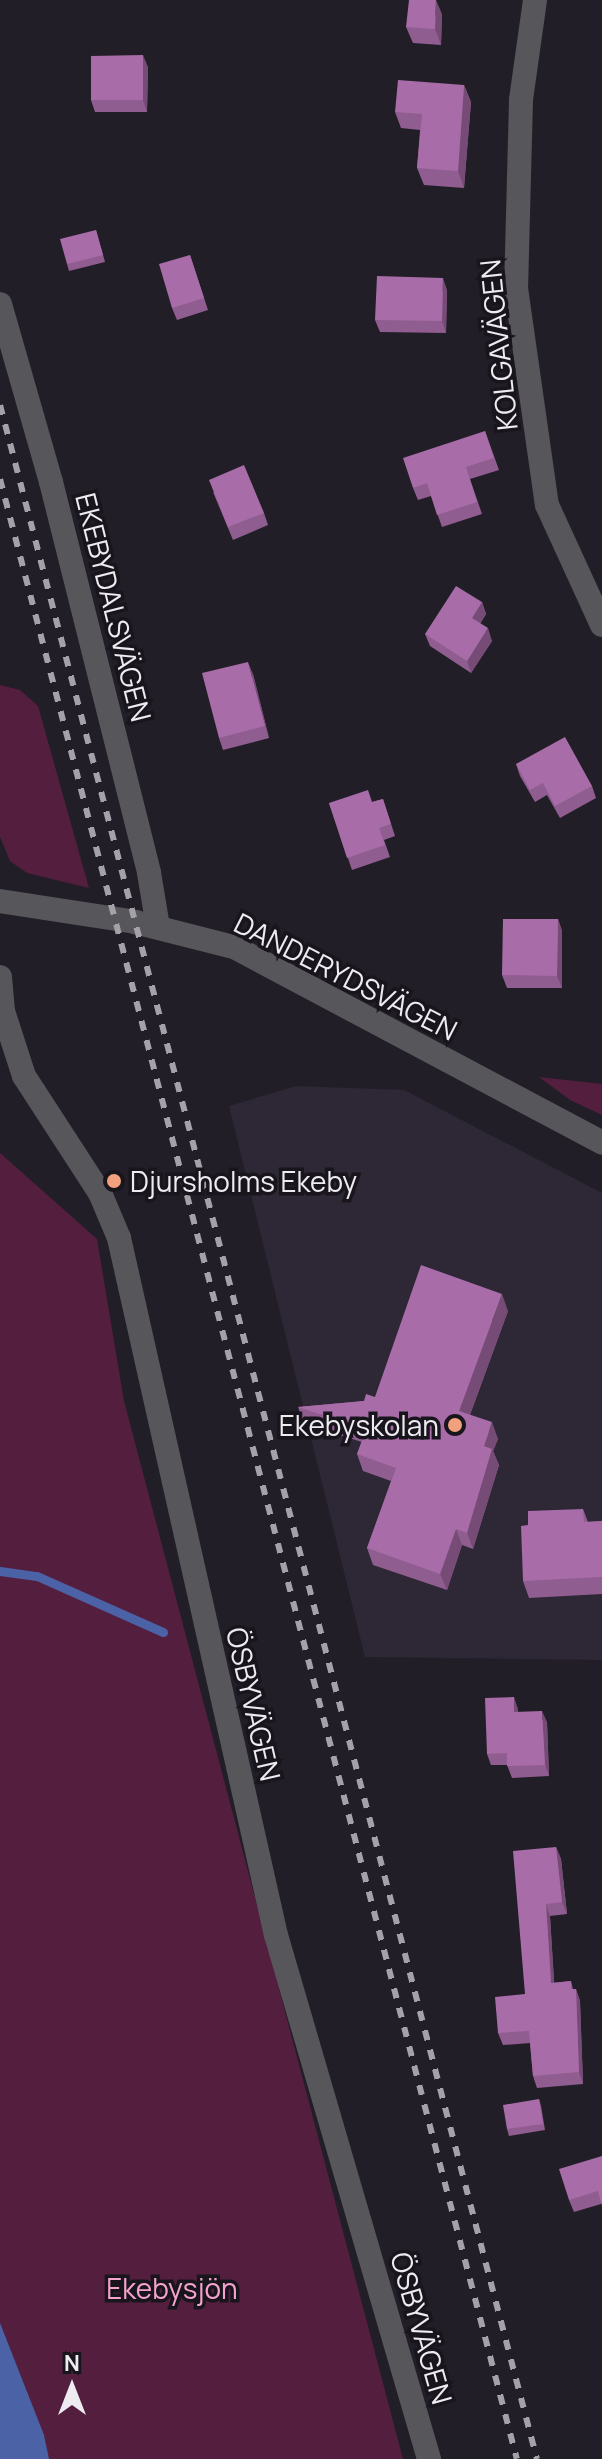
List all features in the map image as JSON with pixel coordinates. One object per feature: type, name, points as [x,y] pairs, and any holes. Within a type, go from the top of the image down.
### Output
[{"type":"street","name":"KOLGAVÄGEN","points":[[535,0],[521,100],[516,288],[547,505],[602,625]]},
{"type":"street","name":"EKEBYDALSVÄGEN","points":[[0,304],[74,572],[149,873],[158,927]]},
{"type":"street","name":"DANDERYDSVÄGEN","points":[[0,901],[158,927],[234,947],[602,1143]]},
{"type":"street","name":"ÖSBYVÄGEN","points":[[0,977],[6,1044],[100,1193],[119,1238],[276,1935],[429,2459]]},
{"type":"shaded area","name":"Ekebyskolan","points":[[296,1086],[404,1090],[602,1193],[602,1660],[365,1657],[229,1106]]},
{"type":"green space","points":[[0,685],[20,690],[38,706],[89,888],[27,873],[10,861],[0,837]]},
{"type":"green space","points":[[539,1077],[602,1084],[602,1115],[570,1100]]},
{"type":"green space","name":"Ekebysjön","points":[[0,1153],[97,1239],[124,1401],[403,2459],[0,2459]]},
{"type":"water","points":[[0,2323],[44,2435],[49,2459],[0,2459]]},
{"type":"building","points":[[409,0],[436,0],[435,29],[406,27]]},
{"type":"building","points":[[143,55],[143,100],[91,100],[91,56]]},
{"type":"building","points":[[398,80],[464,85],[458,171],[417,168],[422,114],[395,112]]},
{"type":"building","points":[[96,230],[103,255],[67,264],[60,239]]},
{"type":"building","points":[[190,255],[204,298],[172,308],[159,264]]},
{"type":"building","points":[[377,276],[443,278],[442,321],[375,320]]},
{"type":"building","points":[[485,431],[494,458],[466,467],[477,502],[437,515],[427,483],[413,488],[403,458]]},
{"type":"building","points":[[244,465],[264,513],[228,527],[209,480]]},
{"type":"building","points":[[456,586],[482,602],[472,618],[488,628],[467,661],[425,634]]},
{"type":"building","points":[[248,662],[265,726],[219,738],[202,673]]},
{"type":"building","points":[[565,737],[592,786],[555,806],[543,783],[530,790],[516,764]]},
{"type":"building","points":[[368,790],[372,802],[383,799],[391,824],[379,828],[385,845],[347,858],[329,803]]},
{"type":"building","points":[[503,919],[558,919],[557,976],[502,975]]},
{"type":"building","points":[[421,1265],[502,1294],[459,1411],[492,1422],[484,1446],[492,1449],[467,1533],[456,1529],[440,1574],[367,1548],[396,1468],[357,1454],[366,1429],[298,1407],[364,1401],[366,1394],[375,1397]]},
{"type":"building","points":[[583,1509],[584,1522],[602,1521],[602,1577],[523,1581],[521,1526],[528,1525],[528,1511]]},
{"type":"building","points":[[514,1697],[514,1712],[542,1711],[545,1765],[507,1766],[507,1753],[487,1754],[485,1698]]},
{"type":"building","points":[[556,1847],[562,1902],[546,1904],[551,1983],[571,1981],[571,1989],[576,1989],[579,2072],[533,2076],[529,2031],[498,2033],[495,1997],[525,1994],[513,1851]]},
{"type":"building","points":[[539,2099],[543,2124],[507,2129],[503,2105]]},
{"type":"building","points":[[602,2156],[602,2206],[598,2191],[569,2200],[559,2169]]},
{"type":"waterway","points":[[0,1571],[37,1576],[163,1632]]},
{"type":"railway","points":[[0,405],[537,2459]]},
{"type":"railway","points":[[0,479],[517,2459]]},
{"type":"place","name":"Djursholms Ekeby","points":[[114,1181]]},
{"type":"place","name":"Ekebyskolan","points":[[455,1425]]}]
